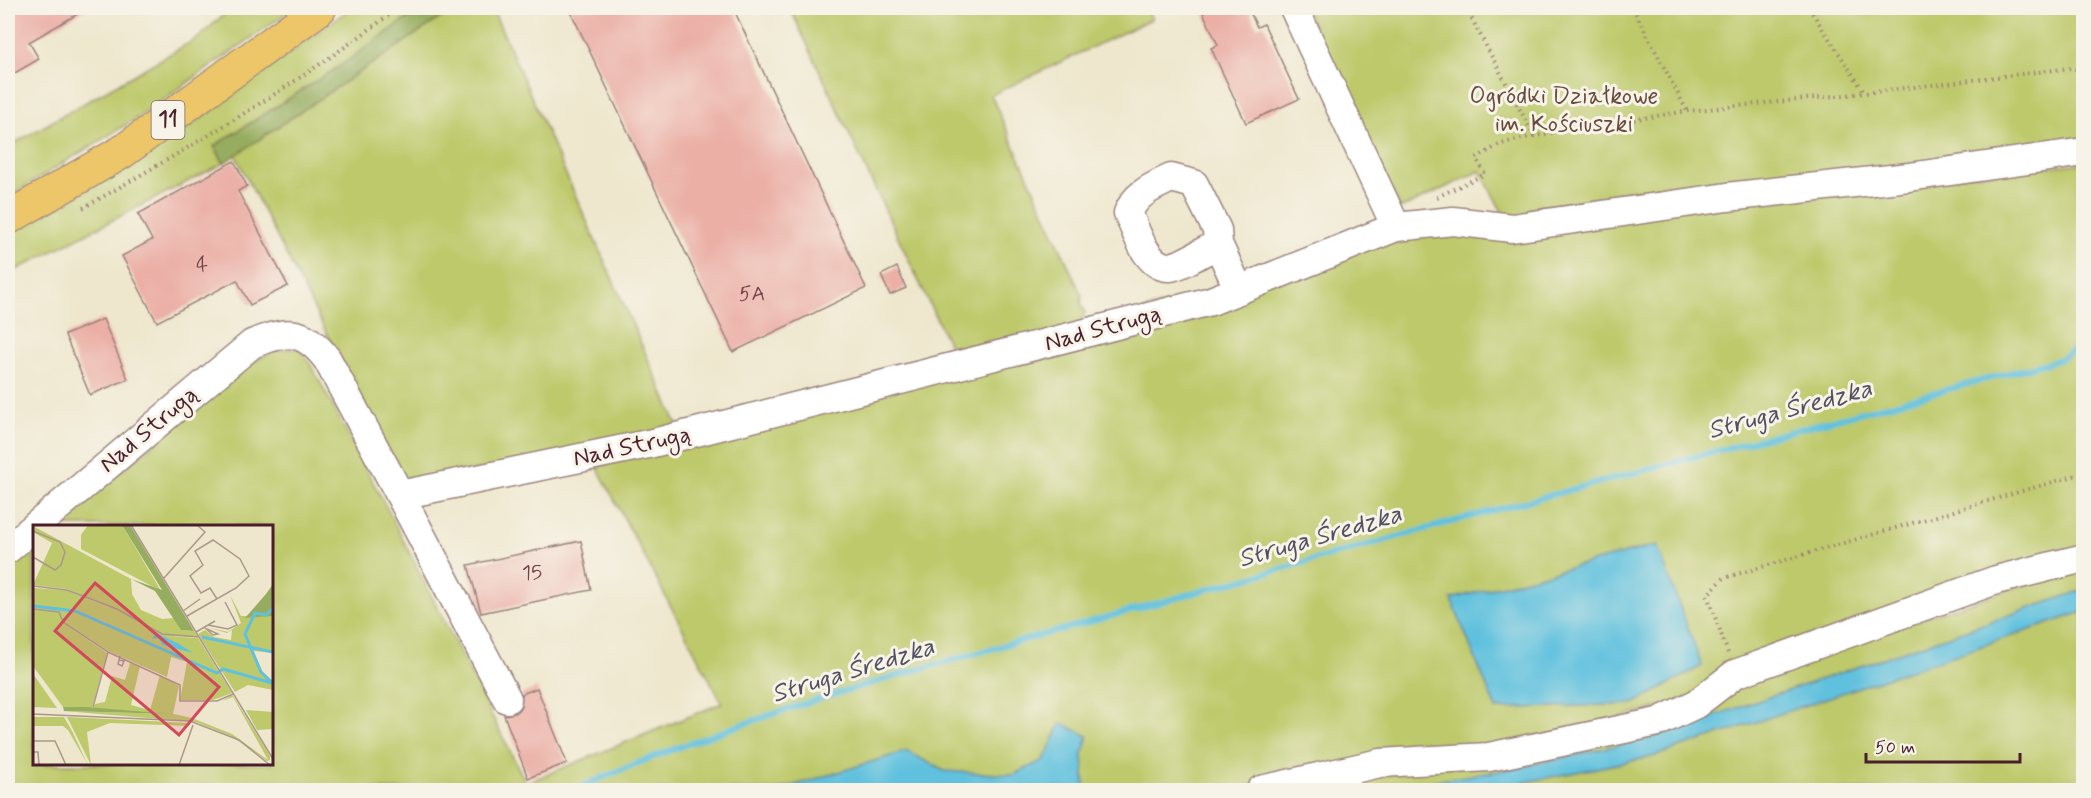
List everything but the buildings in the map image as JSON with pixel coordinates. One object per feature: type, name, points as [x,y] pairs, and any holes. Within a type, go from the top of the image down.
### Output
[{"type":"highway","name":"11","points":[[8,218],[122,152],[320,8]]},
{"type":"street","points":[[1294,8],[1396,228]]},
{"type":"street","name":"Nad Strugą","points":[[37,525],[252,344],[273,336],[294,333],[315,344],[327,360],[400,495],[665,441],[1211,301],[1396,228],[1453,221],[1512,228],[1727,197],[1909,177],[2084,152]]},
{"type":"street","points":[[1218,244],[1239,290]]},
{"type":"street","points":[[400,495],[507,699]]},
{"type":"street","name":"Nad Strugą","points":[[8,549],[33,528]]},
{"type":"street","points":[[1261,790],[1380,763],[1490,758],[1613,734],[1658,722],[1696,704],[1735,674],[1996,580],[2084,558]]},
{"type":"path","points":[[77,212],[151,170],[268,97],[398,8]]},
{"type":"path","points":[[1466,8],[1534,136]]},
{"type":"path","points":[[1633,8],[1687,111]]},
{"type":"path","points":[[1809,8],[1865,93]]},
{"type":"path","points":[[1432,199],[1485,174],[1476,158],[1501,144],[1534,136],[1687,111],[1865,93],[2071,68],[2084,71]]},
{"type":"path","points":[[1735,674],[1707,595],[1724,578],[2084,473]]},
{"type":"green space","points":[[231,8],[294,8],[137,118],[8,197],[8,147],[198,38]]},
{"type":"green space","points":[[351,8],[422,8],[337,68],[214,146],[224,163],[8,274],[8,234],[102,182],[196,122]]},
{"type":"green space","points":[[422,8],[455,8],[224,163],[214,146],[337,68]]},
{"type":"green space","points":[[455,8],[492,8],[679,429],[405,486],[235,155]]},
{"type":"green space","points":[[790,8],[1147,8],[1152,19],[991,95],[1082,296],[1081,303],[1085,313],[1079,324],[955,358]]},
{"type":"green space","name":"Ogródki Działkowe im. Kościuszki","points":[[1305,8],[2083,8],[2083,138],[1888,171],[1507,221],[1480,171],[1400,209]]},
{"type":"green space","points":[[2083,163],[2083,549],[1693,697],[1528,744],[1314,770],[1229,790],[8,790],[8,566],[33,544],[33,765],[273,765],[273,525],[56,525],[252,363],[274,350],[299,348],[312,367],[390,514],[526,783],[722,703],[597,467],[1402,236]]},
{"type":"green space","points":[[2083,565],[2083,790],[1284,790],[1532,754],[1737,680]]},
{"type":"water","points":[[1657,545],[1702,666],[1633,704],[1496,709],[1451,599]]},
{"type":"water","points":[[2083,590],[2083,612],[1652,757],[1486,790],[1375,790],[1512,769],[1649,738]]},
{"type":"water","points":[[1061,723],[1088,736],[1083,754],[1085,790],[779,790],[907,751],[944,771],[1013,775],[1044,760]]},
{"type":"waterway","name":"Struga Średzka","points":[[574,790],[718,733],[866,685],[1499,509],[2058,360],[2084,344]]}]
